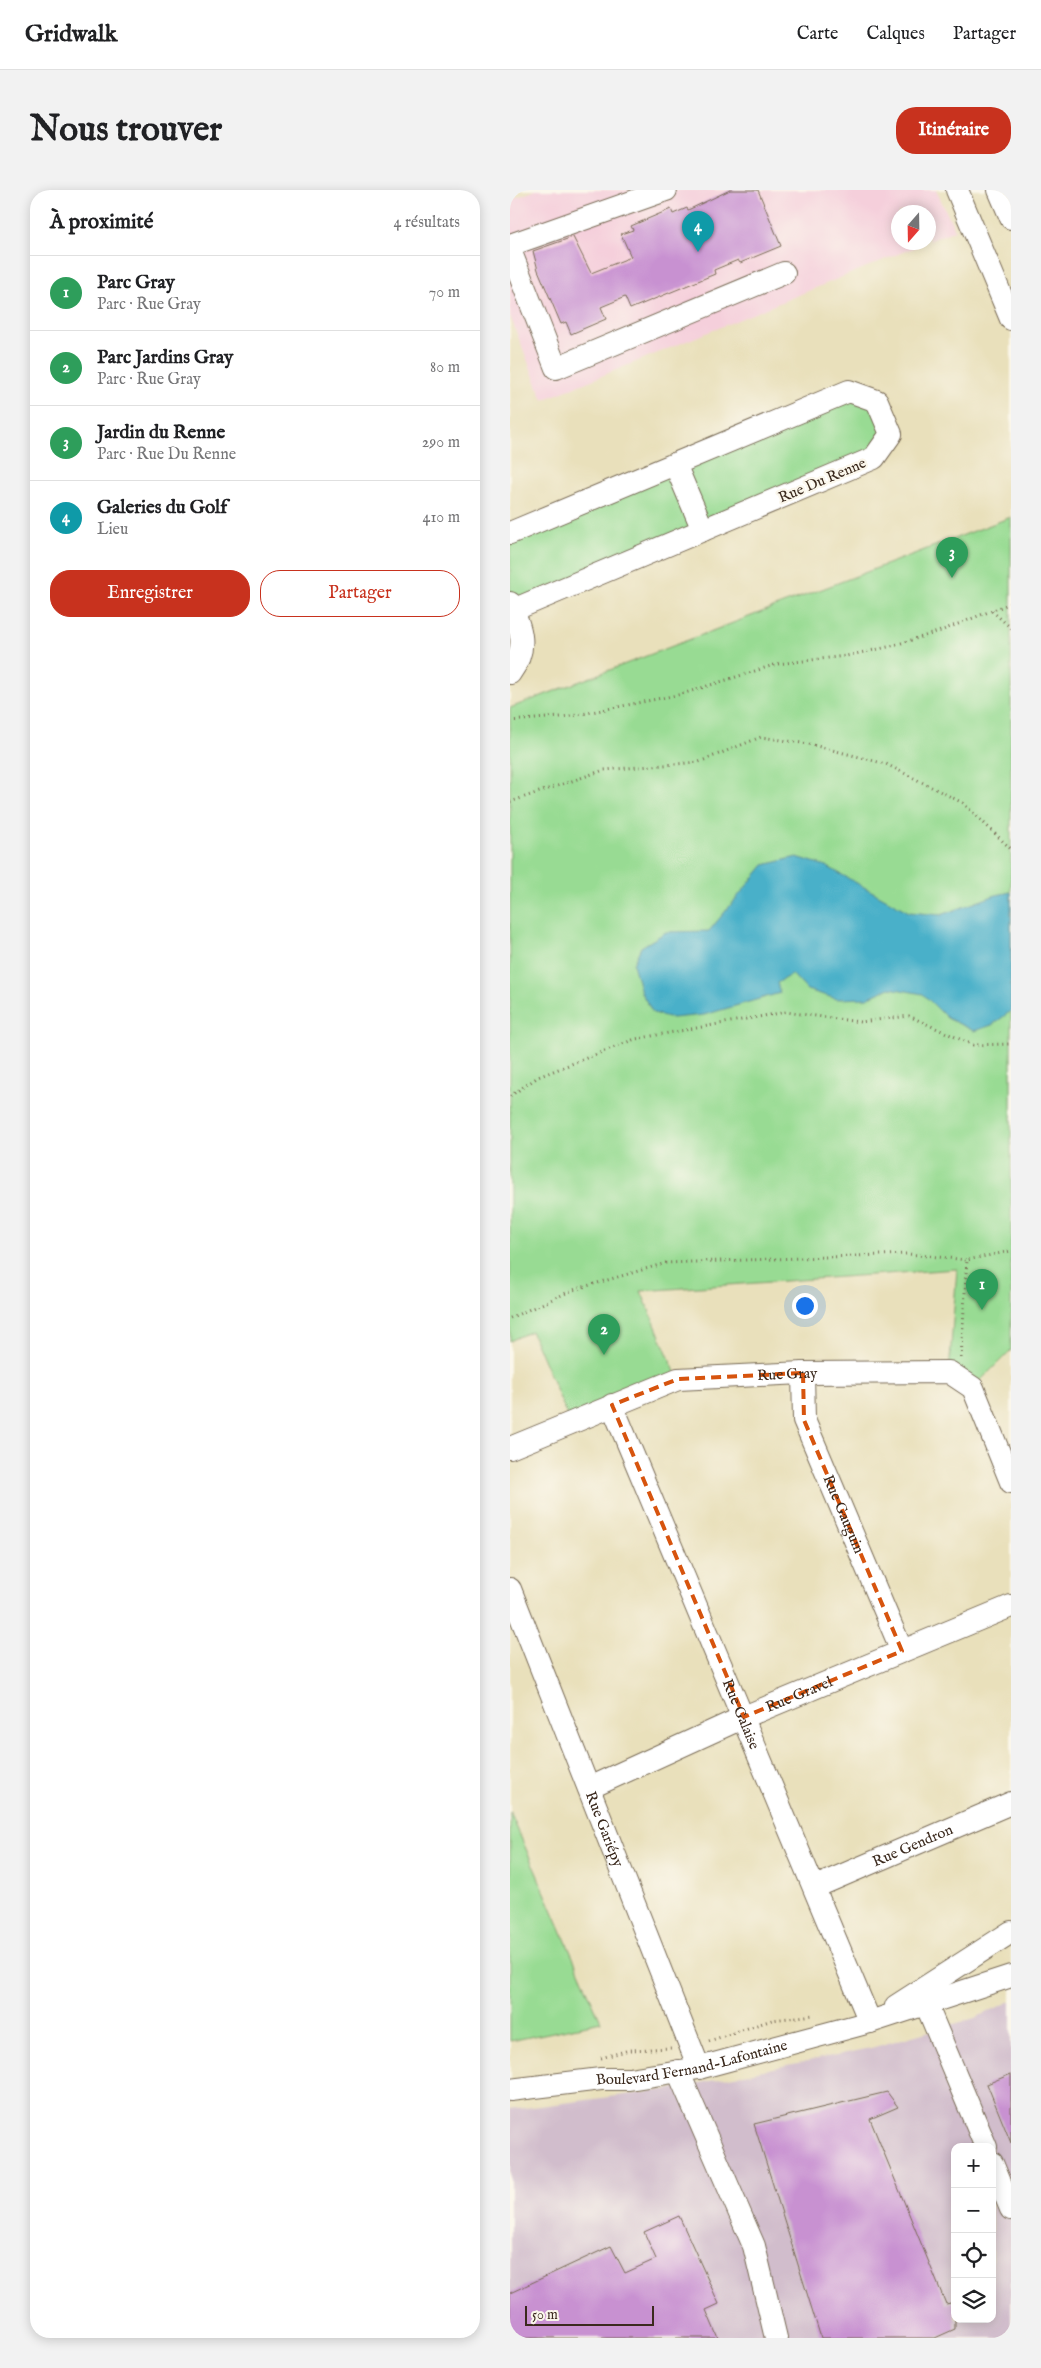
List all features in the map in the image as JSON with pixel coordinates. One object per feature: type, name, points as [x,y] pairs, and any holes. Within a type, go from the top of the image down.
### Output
[{"type":"street","points":[[510,245],[666,190]]},
{"type":"street","points":[[957,190],[1011,319]]},
{"type":"street","points":[[999,190],[1011,218]]},
{"type":"street","points":[[510,250],[556,368],[784,273]]},
{"type":"street","name":"Rue Du Renne","points":[[510,533],[849,391],[877,401],[891,434],[874,458],[703,530],[512,606],[522,634],[520,652],[510,673]]},
{"type":"street","points":[[675,464],[703,530]]},
{"type":"street","name":"Rue Gray","points":[[510,1448],[678,1379],[803,1373],[949,1372],[960,1378]]},
{"type":"street","name":"Rue Gauguin","points":[[803,1373],[804,1420],[902,1651]]},
{"type":"street","points":[[960,1378],[972,1388],[1011,1482]]},
{"type":"street","name":"Rue Galaise","points":[[612,1406],[870,2022]]},
{"type":"street","name":"Rue Gariépy","points":[[510,1589],[692,2047],[688,2070],[754,2246],[776,2338]]},
{"type":"street","name":"Rue Gravel","points":[[588,1788],[744,1718],[1011,1606]]},
{"type":"street","name":"Rue Gendron","points":[[815,1887],[1011,1803]]},
{"type":"street","name":"Boulevard Fernand-Lafontaine","points":[[870,2022],[1011,1932]]},
{"type":"street","name":"Boulevard Fernand-Lafontaine","points":[[510,2090],[601,2080],[629,2079],[688,2070],[870,2022],[1011,1976]]},
{"type":"street","points":[[926,2004],[984,2143]]},
{"type":"street","points":[[996,2173],[1011,2209]]},
{"type":"path","points":[[510,721],[572,716],[682,694],[777,664],[846,656],[888,647],[938,632],[1011,603]]},
{"type":"path","points":[[992,611],[1011,628]]},
{"type":"path","points":[[510,802],[604,770],[699,762],[761,737],[809,744],[886,764],[963,804],[1011,849]]},
{"type":"path","points":[[510,1096],[538,1077],[635,1039],[786,1012],[860,1022],[909,1016],[973,1045],[1011,1044]]},
{"type":"path","points":[[510,1318],[574,1290],[666,1263],[908,1254],[967,1260],[1011,1251]]},
{"type":"path","points":[[960,1378],[967,1260]]},
{"type":"path","name":"Boulevard Fernand-Lafontaine","points":[[592,2060],[629,2050],[692,2047],[772,2020],[821,2014]]},
{"type":"highlighted area","points":[[803,1373],[804,1420],[902,1651],[744,1717],[612,1405],[678,1379]]},
{"type":"shaded area","points":[[536,190],[936,190],[955,230],[936,238],[936,205],[891,205],[891,250],[908,250],[543,400],[510,316],[510,200]]},
{"type":"shaded area","points":[[1011,2001],[1011,2338],[510,2338],[510,2110],[671,2089],[871,2048],[975,2018]]},
{"type":"green space","points":[[849,391],[877,401],[891,434],[874,458],[510,603],[510,533]]},
{"type":"green space","points":[[1011,517],[1011,1350],[973,1388],[949,1372],[957,1269],[641,1291],[678,1379],[570,1422],[531,1331],[510,1341],[510,708]]},
{"type":"green space","points":[[510,1812],[601,2022],[510,2041]]},
{"type":"water","points":[[797,857],[826,866],[909,912],[941,915],[996,895],[1011,892],[1011,1011],[992,1025],[974,1031],[947,1018],[923,994],[890,988],[867,998],[837,999],[807,990],[792,974],[777,983],[780,993],[704,1015],[672,1018],[653,1013],[641,992],[633,964],[641,947],[666,932],[709,931],[764,865]]},
{"type":"building","points":[[730,190],[758,190],[781,246],[740,263],[738,260],[714,270],[715,274],[630,309],[625,297],[601,307],[606,319],[571,334],[566,322],[561,324],[538,270],[533,251],[573,237],[591,273],[631,257],[621,234],[633,230],[631,226],[671,209],[673,214],[687,208],[688,210]]},
{"type":"building","points":[[1011,2074],[1011,2143],[987,2084]]},
{"type":"building","points":[[887,2092],[898,2107],[870,2119],[946,2304],[951,2303],[951,2323],[955,2323],[955,2329],[935,2338],[821,2338],[754,2124]]},
{"type":"building","points":[[679,2216],[719,2304],[706,2310],[718,2338],[516,2338],[510,2325],[510,2293],[611,2246],[625,2273],[656,2259],[644,2232]]},
{"type":"place","name":"Galeries du Golf","points":[[698,252]]},
{"type":"place","name":"Jardin du Renne","points":[[952,578]]},
{"type":"place","name":"Parc Gray","points":[[982,1310]]},
{"type":"place","name":"Parc Jardins Gray","points":[[604,1355]]}]
